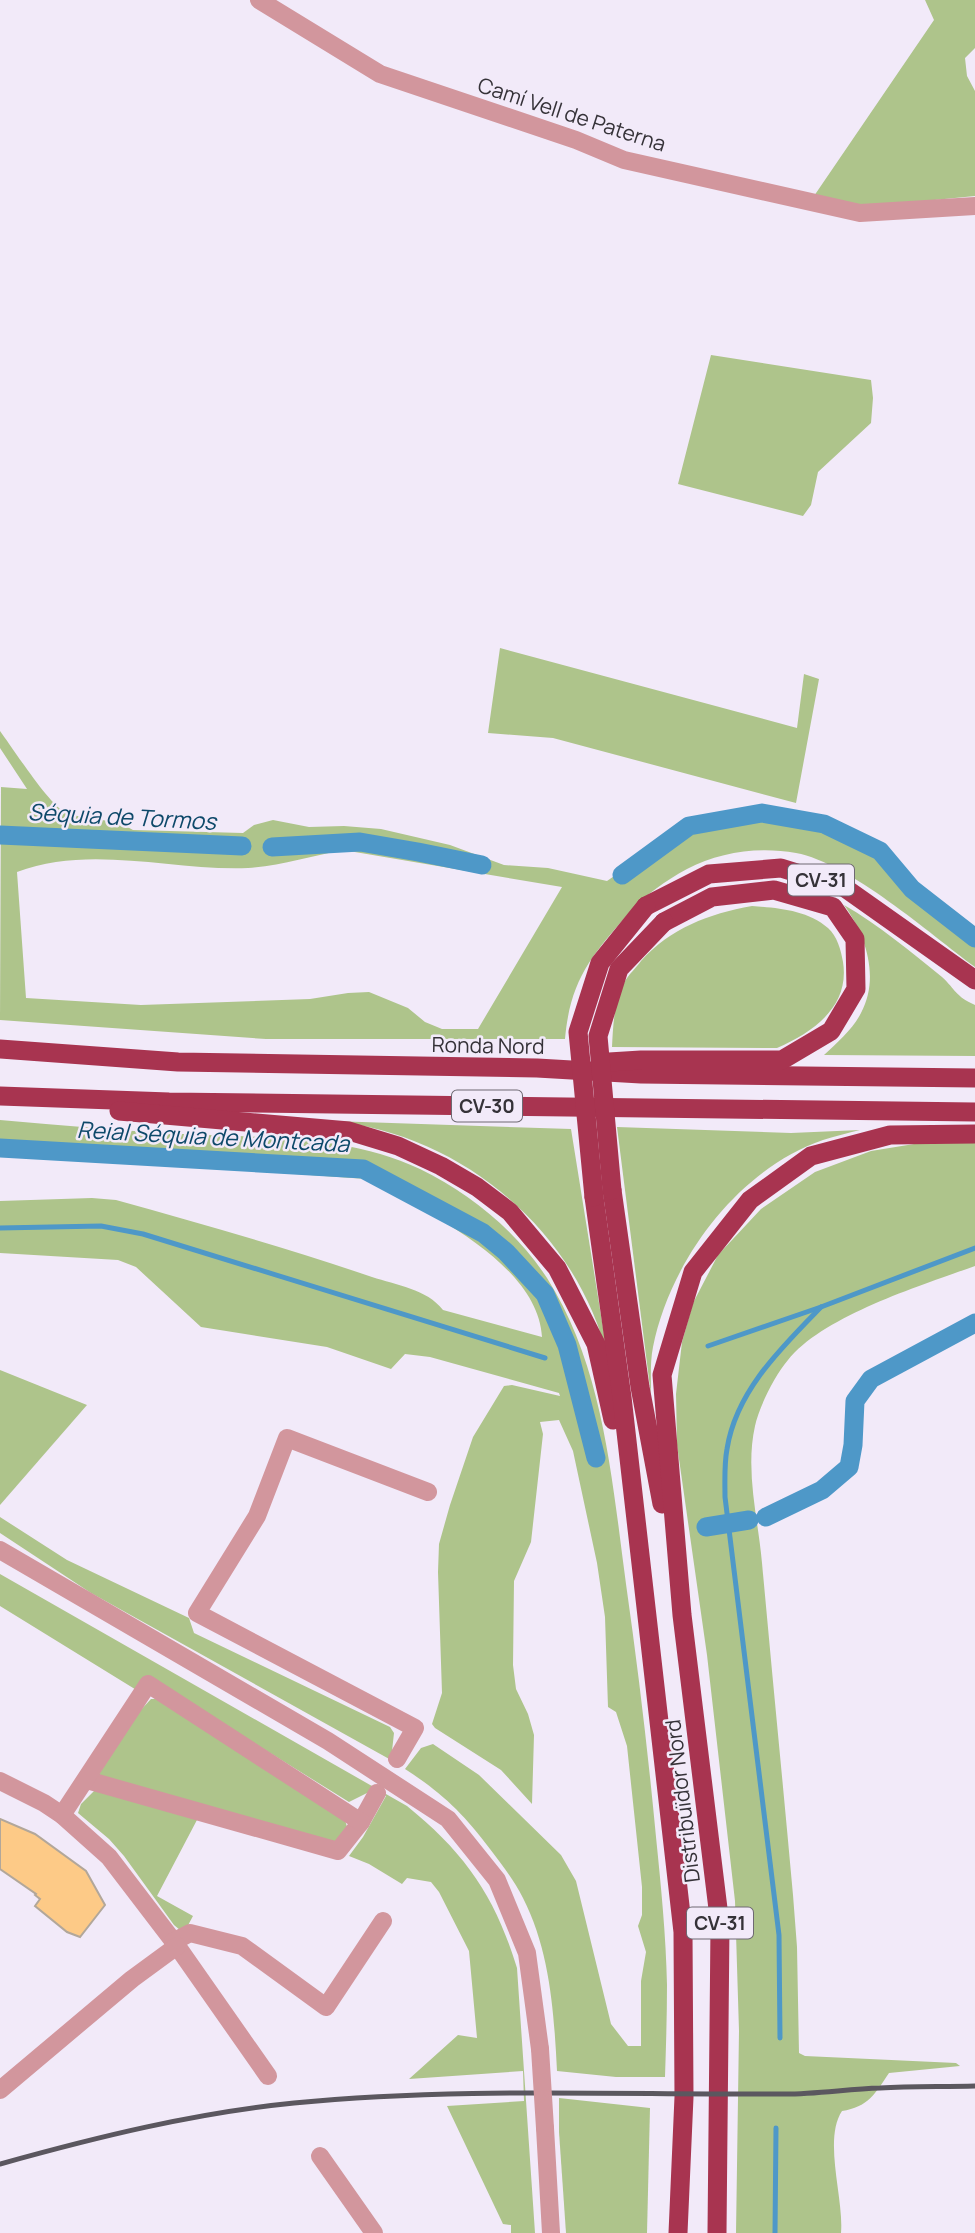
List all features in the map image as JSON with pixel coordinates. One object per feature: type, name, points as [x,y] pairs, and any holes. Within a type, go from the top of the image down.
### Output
[{"type":"highway","name":"CV-31","points":[[648,1621],[622,1397],[603,1194],[578,1032],[600,963],[646,906],[709,874],[781,868],[845,888],[975,980]]},
{"type":"highway","points":[[537,1068],[641,1060],[782,1060],[831,1031],[856,989],[855,939],[833,907],[774,890],[712,897],[664,922],[619,969],[598,1036],[603,1194],[682,1615]]},
{"type":"highway","name":"Ronda Nord","points":[[0,1049],[178,1062],[537,1068],[640,1074],[975,1078]]},
{"type":"highway","points":[[0,1097],[166,1117],[349,1131],[398,1146],[441,1166],[477,1187],[510,1213],[557,1268],[596,1344],[610,1403],[648,1621]]},
{"type":"highway","name":"CV-30","points":[[0,1097],[169,1102],[975,1112]]},
{"type":"highway","points":[[682,1615],[662,1374],[693,1272],[750,1200],[811,1156],[890,1135],[975,1134]]},
{"type":"highway","name":"Distribuïdor Nord","points":[[682,1615],[720,1925],[717,2233]]},
{"type":"highway","name":"Distribuïdor Nord","points":[[648,1621],[683,1932],[684,2098],[678,2233]]},
{"type":"street","name":"Camí Vell de Paterna","points":[[259,0],[380,74],[576,140],[624,160],[860,213],[975,206]]},
{"type":"street","points":[[397,1759],[415,1728],[197,1613],[257,1516],[287,1438],[429,1492]]},
{"type":"street","points":[[0,1550],[328,1741],[448,1819],[497,1880],[527,1953],[540,2049],[551,2233]]},
{"type":"street","points":[[62,1815],[148,1684],[361,1822]]},
{"type":"street","points":[[87,1780],[338,1851],[361,1822],[377,1793]]},
{"type":"street","points":[[0,1781],[44,1802],[109,1857],[175,1944],[268,2076]]},
{"type":"street","points":[[0,2090],[190,1933],[242,1946],[326,2007],[383,1921]]},
{"type":"street","points":[[320,2155],[373,2233]]},
{"type":"green space","points":[[925,0],[975,0],[975,48],[965,58],[967,76],[975,91],[975,196],[884,205],[857,204],[814,196],[934,20]]},
{"type":"green space","points":[[711,355],[871,380],[871,423],[818,472],[811,505],[803,516],[678,484]]},
{"type":"green space","points":[[500,648],[797,728],[804,674],[819,679],[796,803],[553,738],[488,733]]},
{"type":"green space","points":[[0,731],[41,788],[65,812],[117,823],[133,830],[243,833],[254,825],[273,820],[309,827],[381,829],[450,845],[504,865],[548,868],[607,881],[688,825],[762,811],[817,821],[854,831],[884,846],[917,882],[975,927],[975,967],[889,901],[840,870],[796,853],[768,850],[740,852],[699,863],[671,878],[635,907],[603,943],[584,970],[572,1001],[565,1039],[266,1039],[0,1020],[1,787],[27,789],[0,748]],"holes":[[[343,850],[562,887],[478,1029],[442,1029],[425,1022],[408,1008],[369,992],[310,999],[141,1005],[26,998],[17,872],[45,864],[102,859],[248,868]]]},
{"type":"green space","points":[[844,905],[894,939],[942,977],[959,996],[975,1005],[975,1056],[824,1055],[858,1019],[867,1000],[869,986],[870,971],[864,943]]},
{"type":"green space","points":[[752,906],[782,909],[811,917],[834,935],[841,953],[844,978],[841,992],[827,1015],[804,1034],[777,1048],[612,1047],[618,998],[626,980],[641,961],[665,940],[691,924],[720,913]]},
{"type":"green space","points":[[0,1120],[304,1140],[363,1149],[420,1169],[457,1190],[506,1229],[547,1278],[566,1313],[593,1387],[603,1426],[616,1505],[650,1773],[666,1948],[665,2077],[616,2077],[557,2071],[552,2004],[545,1960],[523,1898],[503,1867],[461,1814],[441,1795],[405,1769],[421,1748],[433,1744],[479,1775],[561,1855],[576,1881],[611,2024],[628,2046],[641,2046],[641,1981],[646,1952],[638,1926],[642,1915],[642,1887],[627,1746],[616,1712],[608,1707],[605,1617],[597,1563],[573,1451],[559,1420],[540,1422],[543,1434],[531,1542],[514,1581],[513,1665],[516,1689],[534,1735],[532,1804],[501,1770],[432,1724],[442,1693],[439,1544],[473,1437],[504,1386],[512,1385],[560,1396],[559,1393],[430,1357],[405,1354],[391,1369],[327,1347],[201,1327],[136,1267],[118,1260],[0,1253],[0,1201],[92,1198],[116,1200],[401,1285],[429,1297],[443,1310],[542,1337],[536,1310],[521,1285],[474,1242],[417,1206],[366,1179],[0,1153]]},
{"type":"green space","points":[[332,1121],[571,1129],[608,1359],[593,1313],[571,1270],[542,1231],[508,1197],[469,1169],[426,1146],[380,1130]]},
{"type":"green space","points":[[617,1127],[791,1133],[860,1130],[823,1140],[792,1154],[763,1172],[712,1222],[675,1282],[662,1315],[652,1353],[651,1395]]},
{"type":"green space","points":[[975,1140],[975,1266],[875,1304],[825,1329],[804,1344],[783,1366],[764,1401],[755,1426],[751,1460],[793,1895],[799,2053],[805,2056],[956,2063],[960,2066],[889,2073],[865,2103],[842,2111],[834,2137],[841,2233],[736,2233],[739,2031],[735,1901],[707,1655],[677,1445],[676,1394],[682,1342],[693,1303],[718,1255],[761,1209],[815,1172],[871,1151],[914,1144]]},
{"type":"green space","points":[[0,1370],[87,1405],[0,1505]]},
{"type":"green space","points":[[0,1517],[67,1560],[189,1618],[194,1633],[390,1727],[394,1733],[391,1760],[91,1593],[0,1533]]},
{"type":"green space","points":[[0,1574],[407,1806],[446,1841],[461,1859],[488,1897],[517,1968],[535,2233],[511,2233],[511,2225],[503,2224],[447,2106],[524,2101],[523,2071],[409,2079],[458,2035],[477,2038],[469,1951],[439,1892],[431,1882],[407,1878],[402,1884],[369,1864],[349,1856],[386,1796],[373,1790],[349,1802],[196,1707],[138,1691],[0,1606]]},
{"type":"green space","points":[[151,1699],[159,1699],[344,1817],[348,1830],[335,1843],[97,1777],[138,1713]]},
{"type":"green space","points":[[95,1790],[198,1818],[157,1896],[193,1916],[186,1929],[180,1930],[174,1925],[124,1856],[109,1839],[78,1813],[81,1804]]},
{"type":"green space","points":[[559,2098],[650,2108],[647,2233],[566,2233]]},
{"type":"building","points":[[0,1819],[35,1834],[86,1871],[105,1905],[80,1937],[67,1932],[35,1906],[40,1899],[36,1894],[0,1869]]},
{"type":"waterway","name":"Séquia de Tormos","points":[[622,875],[689,826],[762,813],[824,824],[880,851],[912,889],[975,938]]},
{"type":"waterway","name":"Séquia de Tormos","points":[[0,835],[242,846]]},
{"type":"waterway","name":"Séquia de Tormos","points":[[272,847],[360,842],[482,865]]},
{"type":"waterway","name":"Reial Séquia de Montcada","points":[[0,1148],[363,1169],[483,1233],[506,1252],[545,1294],[567,1345],[596,1458]]},
{"type":"waterway","points":[[0,1228],[101,1226],[143,1234],[545,1358]]},
{"type":"waterway","points":[[708,1346],[821,1307],[975,1248]]},
{"type":"waterway","points":[[780,2038],[779,1935],[725,1497],[725,1467],[732,1428],[750,1389],[776,1354],[821,1307]]},
{"type":"waterway","name":"Reial Séquia de Montcada","points":[[766,1517],[822,1490],[849,1467],[855,1401],[871,1379],[975,1323]]},
{"type":"waterway","name":"Reial Séquia de Montcada","points":[[706,1527],[749,1520]]},
{"type":"waterway","points":[[775,2233],[776,2128]]},
{"type":"railway","points":[[0,2164],[109,2135],[220,2113],[355,2098],[478,2093],[797,2094],[892,2087],[975,2086]]}]
